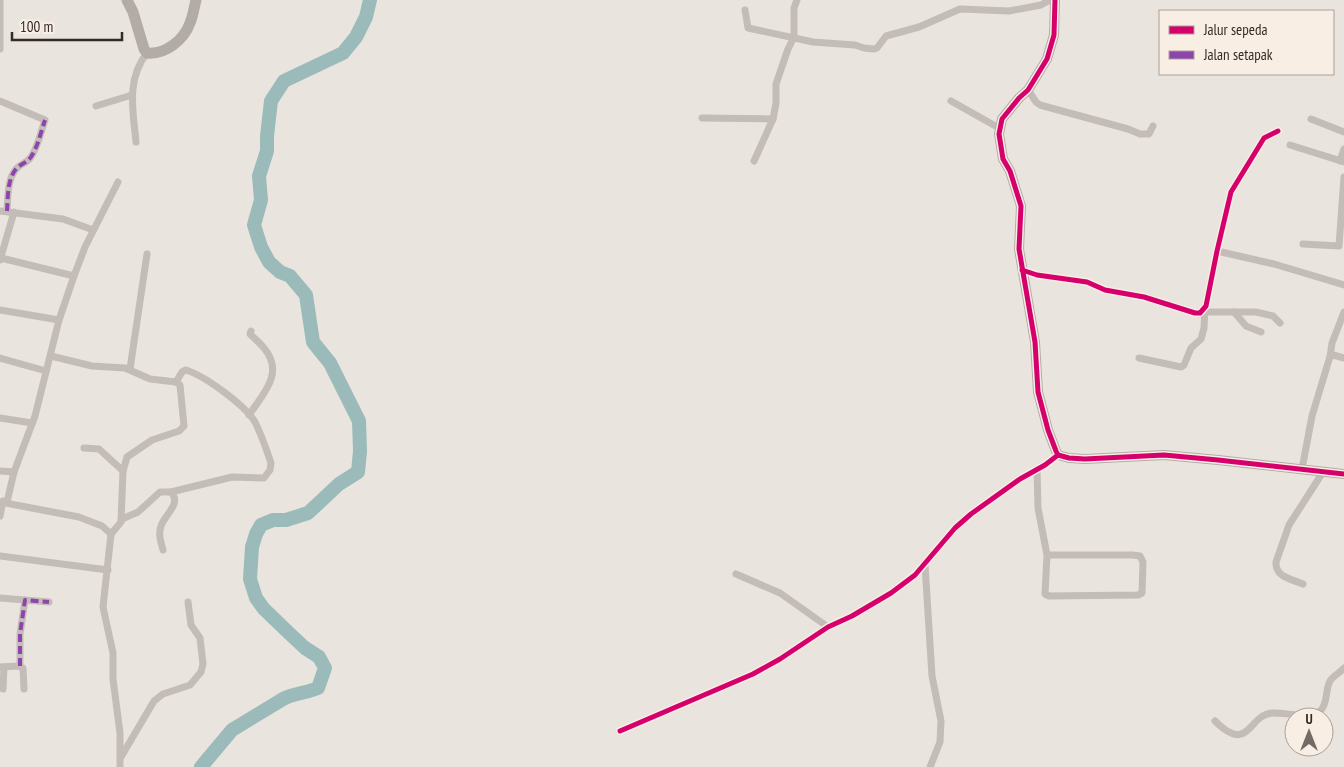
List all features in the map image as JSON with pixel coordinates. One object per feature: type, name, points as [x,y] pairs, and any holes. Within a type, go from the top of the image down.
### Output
[{"type":"main road","points":[[127,0],[133,12],[144,48],[147,53],[155,54],[177,42],[190,25],[196,0]]},
{"type":"street","points":[[0,0],[0,49]]},
{"type":"street","points":[[754,161],[772,119],[776,103],[776,84],[794,37],[794,8],[797,0]]},
{"type":"street","points":[[745,10],[748,28],[812,42],[855,45],[874,49],[877,48],[886,36],[919,27],[960,9],[1009,11],[1040,5],[1050,0]]},
{"type":"street","points":[[1055,0],[1056,24],[1053,41],[1043,66],[1028,90],[1019,98],[1002,120],[999,128],[999,139],[1003,159],[1010,170],[1021,206],[1019,249],[1035,342],[1038,392],[1048,430],[1058,454],[1069,458],[1084,459],[1164,455],[1344,474]]},
{"type":"street","points":[[136,142],[132,95],[135,73],[141,60],[147,53]]},
{"type":"street","points":[[1028,90],[1040,105],[1140,134],[1149,134],[1153,126]]},
{"type":"street","points":[[96,106],[132,95]]},
{"type":"street","points":[[0,101],[45,120],[30,159],[19,166],[12,175],[0,259],[74,276]]},
{"type":"street","points":[[951,101],[999,128]]},
{"type":"street","points":[[702,118],[772,119]]},
{"type":"street","points":[[1311,119],[1344,132]]},
{"type":"street","points":[[1138,358],[1181,367],[1184,365],[1191,348],[1201,339],[1205,310],[1228,201],[1235,184],[1264,138],[1278,131]]},
{"type":"street","points":[[1290,145],[1342,162],[1344,149]]},
{"type":"street","points":[[1303,244],[1339,246],[1344,177]]},
{"type":"street","points":[[0,516],[3,502],[32,423],[59,320],[74,276],[85,247],[118,182]]},
{"type":"street","points":[[7,211],[64,219],[93,230]]},
{"type":"street","points":[[1217,250],[1274,264],[1344,285]]},
{"type":"street","points":[[130,369],[146,254]]},
{"type":"street","points":[[1022,270],[1037,275],[1087,282],[1105,290],[1144,297],[1195,313],[1205,310],[1266,313],[1273,316],[1280,323]]},
{"type":"street","points":[[0,310],[59,320]]},
{"type":"street","points":[[1234,312],[1246,326],[1261,332]]},
{"type":"street","points":[[1302,469],[1312,416],[1330,357],[1332,343],[1344,312]]},
{"type":"street","points":[[249,414],[271,382],[273,374],[273,367],[266,350],[250,334],[251,331]]},
{"type":"street","points":[[1330,357],[1333,355],[1344,358]]},
{"type":"street","points":[[51,356],[92,366],[130,369],[150,379],[176,382],[180,385],[184,426],[179,431],[152,440],[127,457],[123,471],[122,520],[111,534],[103,607],[113,653],[113,679],[117,701],[120,767]]},
{"type":"street","points":[[0,358],[46,371]]},
{"type":"street","points":[[122,520],[138,512],[160,492],[171,492],[193,485],[232,477],[264,478],[270,470],[271,463],[255,423],[249,414],[226,394],[191,372],[186,370],[182,372],[176,382]]},
{"type":"street","points":[[0,418],[32,423]]},
{"type":"street","points":[[84,448],[99,449],[123,471]]},
{"type":"street","points":[[620,731],[753,674],[780,659],[828,627],[852,616],[891,593],[925,565],[962,522],[1020,479],[1045,465],[1058,454]]},
{"type":"street","points":[[1036,470],[1038,508],[1047,555],[1044,589],[1047,596],[1138,595],[1142,593],[1143,562],[1140,556],[1047,555]]},
{"type":"street","points":[[0,471],[14,472]]},
{"type":"street","points":[[1303,584],[1280,574],[1276,568],[1276,562],[1289,525],[1324,472]]},
{"type":"street","points":[[163,550],[159,536],[162,525],[175,503],[174,495],[171,492]]},
{"type":"street","points":[[3,502],[79,517],[102,526],[111,534]]},
{"type":"street","points":[[0,556],[108,570]]},
{"type":"street","points":[[925,565],[930,616],[932,676],[941,721],[940,742],[930,767]]},
{"type":"street","points":[[736,574],[780,593],[828,627]]},
{"type":"street","points":[[0,598],[48,602]]},
{"type":"street","points":[[24,690],[24,670],[20,666],[20,634],[25,600]]},
{"type":"street","points":[[121,758],[154,701],[163,694],[190,685],[201,672],[200,638],[191,625],[188,602]]},
{"type":"street","points":[[3,689],[2,667],[20,666]]},
{"type":"street","points":[[1215,722],[1231,734],[1243,734],[1266,714],[1303,715],[1318,713],[1322,710],[1330,681],[1344,668]]},
{"type":"waterway","points":[[201,767],[232,730],[283,699],[318,688],[325,668],[319,657],[305,648],[290,634],[264,609],[256,598],[250,579],[252,547],[261,525],[273,520],[286,520],[308,513],[339,484],[358,472],[360,451],[359,421],[330,363],[313,342],[306,295],[290,276],[280,272],[269,262],[261,247],[254,225],[261,200],[259,176],[267,151],[271,101],[284,81],[343,53],[356,37],[366,17],[370,0]]},
{"type":"marked path","points":[[7,211],[8,189],[13,173],[31,157],[45,120]]},
{"type":"marked path","points":[[20,666],[20,634],[25,600],[49,602]]},
{"type":"cycle path","points":[[1055,0],[1054,35],[1047,59],[1028,90],[1002,119],[999,134],[1003,159],[1010,171],[1021,206],[1019,249],[1035,342],[1038,392],[1048,430],[1058,455],[1085,459],[1164,455],[1344,474]]},
{"type":"cycle path","points":[[1022,270],[1037,275],[1087,282],[1105,290],[1144,297],[1200,313],[1206,306],[1231,192],[1264,138],[1278,131]]},
{"type":"cycle path","points":[[620,731],[753,674],[780,659],[828,627],[852,616],[891,593],[915,575],[955,528],[971,514],[1058,455]]}]
